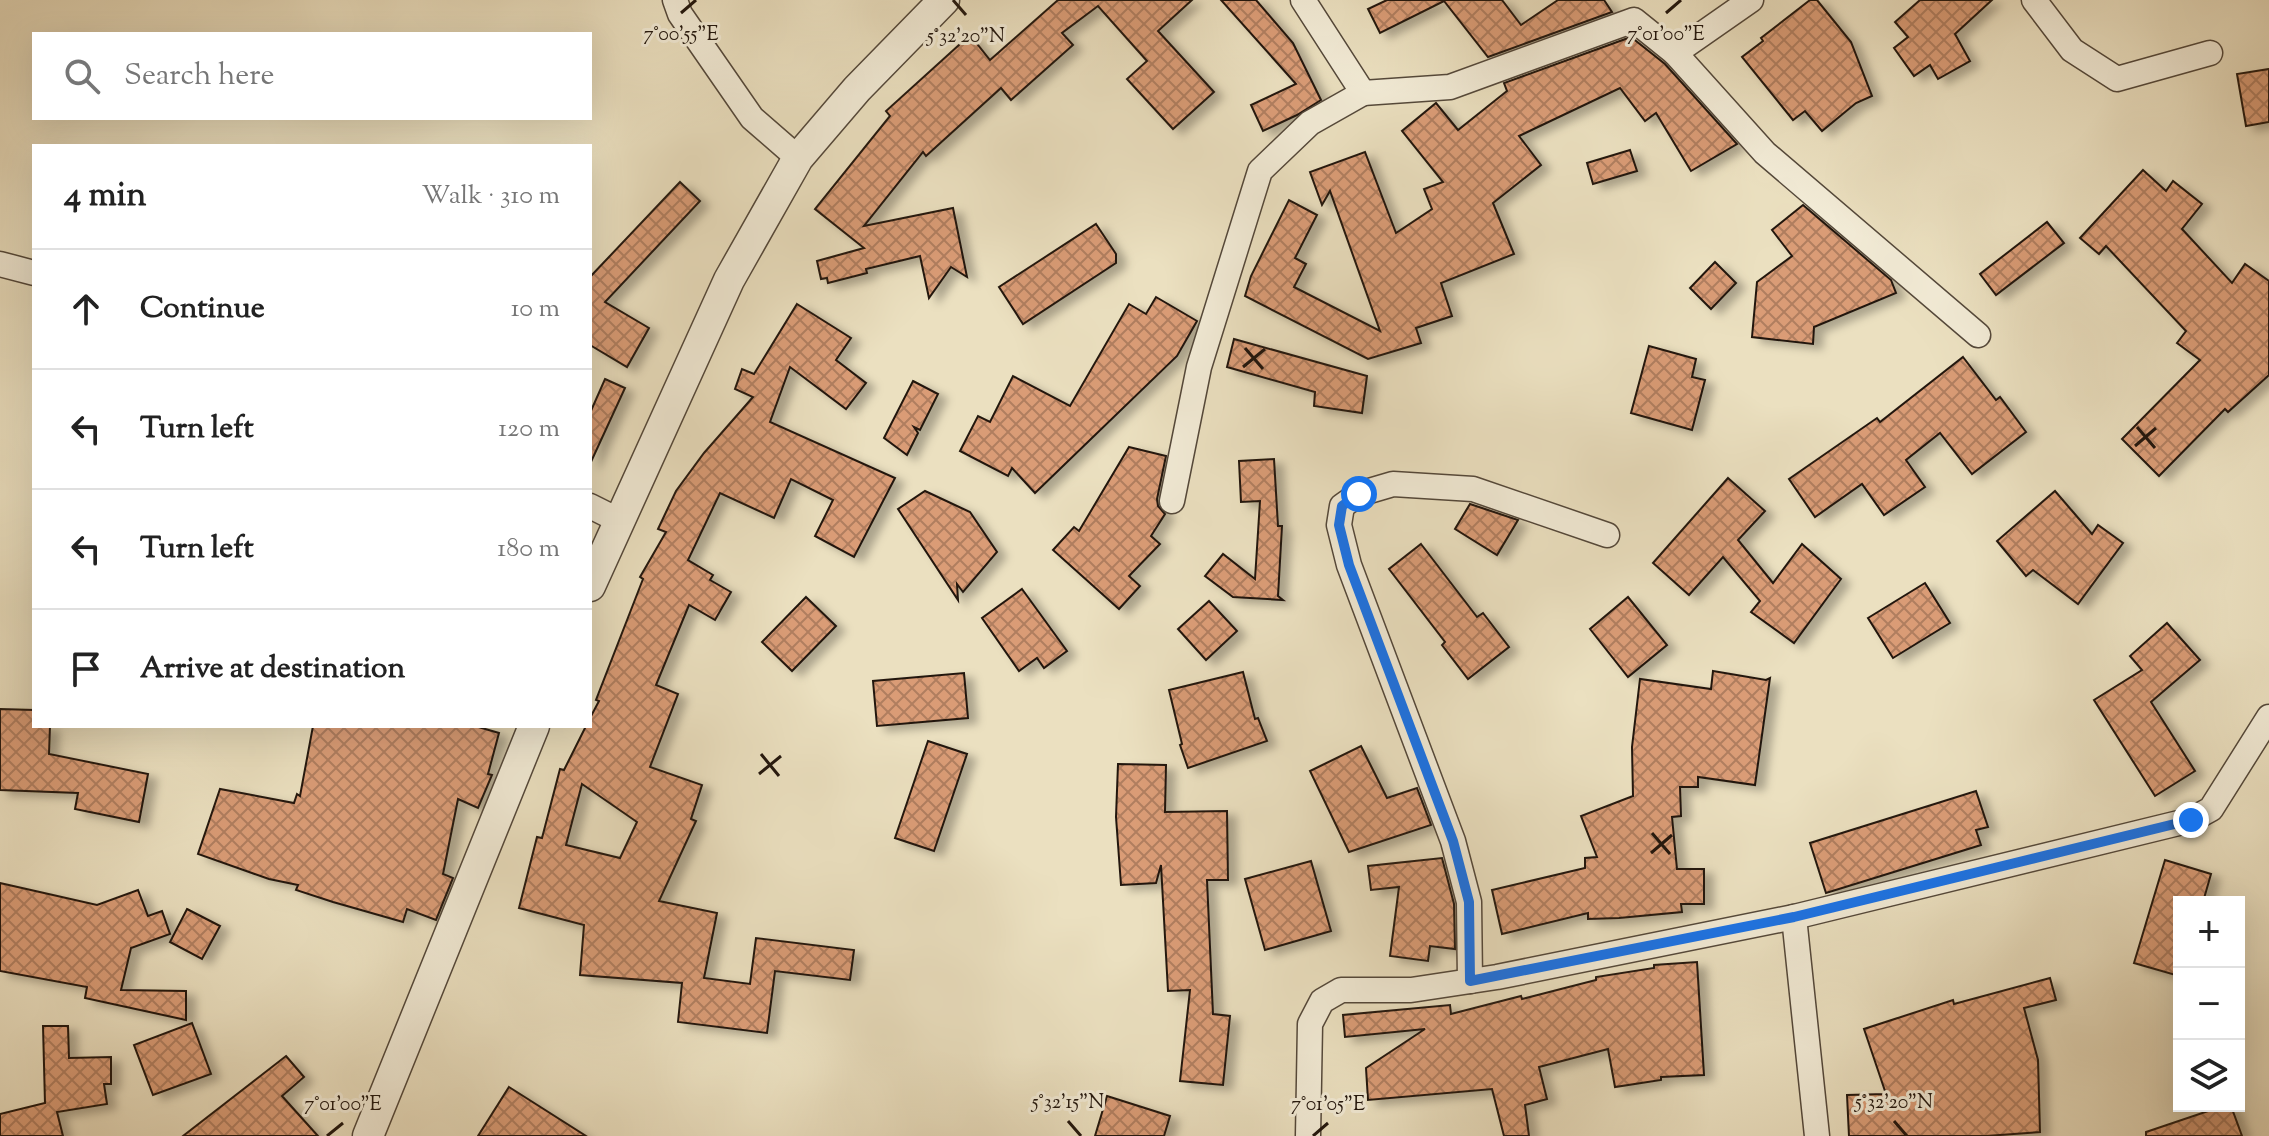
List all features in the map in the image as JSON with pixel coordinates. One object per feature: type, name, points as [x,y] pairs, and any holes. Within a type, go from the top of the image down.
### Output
[{"type":"street","points":[[675,0],[680,14],[752,118],[798,158]]},
{"type":"street","points":[[592,581],[729,280],[798,158],[857,89],[944,0]]},
{"type":"street","points":[[1303,0],[1363,93]]},
{"type":"street","points":[[1675,53],[1751,0]]},
{"type":"street","points":[[2034,0],[2072,50],[2117,79],[2210,53]]},
{"type":"street","points":[[1172,501],[1199,367],[1260,171],[1310,123],[1363,93],[1450,87],[1634,20],[1675,53],[1765,153],[1978,335]]},
{"type":"street","points":[[0,264],[32,272]]},
{"type":"street","points":[[1470,981],[1469,902],[1453,841],[1349,565],[1339,525],[1342,506],[1359,494],[1393,484],[1473,489],[1607,535]]},
{"type":"street","points":[[592,507],[618,520]]},
{"type":"street","points":[[1308,1136],[1310,1024],[1322,1001],[1341,990],[1411,990],[1470,981],[1794,917],[2191,820],[2211,809],[2269,717]]},
{"type":"street","points":[[368,1136],[533,728]]},
{"type":"street","points":[[1794,917],[1817,1136]]},
{"type":"building","points":[[1058,0],[1192,0],[1158,31],[1214,92],[1173,129],[1127,79],[1147,61],[1098,6],[1062,33],[1073,45],[1011,100],[1001,88],[926,156],[923,152],[864,226],[953,208],[967,277],[951,267],[929,298],[920,256],[866,269],[867,273],[828,283],[827,278],[821,279],[817,261],[864,248],[815,209],[890,116],[886,111],[970,35],[990,60]]},
{"type":"building","points":[[1221,0],[1256,0],[1293,43],[1321,100],[1263,131],[1251,105],[1296,84]]},
{"type":"building","points":[[1387,0],[1502,0],[1521,25],[1558,0],[1604,0],[1612,12],[1488,57],[1444,1],[1380,33],[1368,9]]},
{"type":"building","points":[[1810,0],[1817,0],[1851,42],[1872,96],[1856,103],[1822,131],[1805,111],[1793,120],[1742,57]]},
{"type":"building","points":[[1920,0],[1992,0],[1955,34],[1970,61],[1938,79],[1930,65],[1914,76],[1894,48],[1908,37],[1895,22]]},
{"type":"building","points":[[1631,37],[1665,64],[1737,144],[1691,171],[1656,113],[1645,121],[1620,88],[1519,136],[1541,165],[1493,203],[1514,254],[1441,283],[1452,316],[1416,328],[1421,343],[1368,359],[1245,296],[1251,276],[1289,200],[1317,215],[1295,258],[1306,264],[1294,287],[1380,331],[1330,191],[1322,205],[1310,172],[1365,152],[1396,233],[1432,209],[1424,189],[1443,182],[1402,131],[1436,103],[1458,130],[1507,91],[1504,83]]},
{"type":"building","points":[[2269,69],[2269,122],[2246,126],[2237,74]]},
{"type":"building","points":[[1630,150],[1637,171],[1593,184],[1587,163]]},
{"type":"building","points":[[2143,170],[2166,191],[2173,181],[2202,204],[2182,229],[2232,283],[2245,264],[2269,281],[2269,375],[2228,412],[2225,409],[2159,476],[2122,439],[2200,360],[2177,343],[2186,331],[2106,246],[2099,254],[2080,238]]},
{"type":"building","points":[[680,182],[700,201],[605,302],[649,328],[627,367],[592,346],[592,275]]},
{"type":"building","points":[[1803,205],[1891,280],[1896,293],[1814,327],[1813,344],[1752,337],[1757,282],[1792,256],[1772,230]]},
{"type":"building","points":[[2047,222],[2064,243],[1996,295],[1980,274]]},
{"type":"building","points":[[1096,224],[1116,254],[1116,263],[1023,324],[999,287]]},
{"type":"building","points":[[1715,262],[1736,283],[1711,309],[1690,288]]},
{"type":"building","points":[[1156,297],[1197,321],[1177,356],[1035,493],[1012,468],[1008,476],[960,451],[978,416],[990,422],[1013,376],[1070,406],[1129,304],[1146,314]]},
{"type":"building","points":[[797,304],[851,338],[836,360],[866,383],[846,409],[790,367],[770,422],[895,478],[854,557],[815,536],[833,500],[791,479],[774,518],[720,493],[688,560],[713,575],[710,580],[731,592],[715,620],[689,605],[656,685],[678,694],[650,767],[702,785],[691,819],[696,821],[659,901],[717,913],[704,978],[750,984],[756,938],[854,950],[850,980],[775,971],[767,1033],[678,1022],[682,983],[580,975],[584,925],[519,908],[537,837],[542,838],[560,769],[564,770],[585,728],[592,728],[592,714],[599,701],[596,700],[643,579],[640,577],[666,532],[658,529],[676,491],[704,453],[753,397],[735,389],[742,369],[754,374]],"holes":[[[582,784],[637,822],[620,858],[566,845]]]},
{"type":"building","points":[[1234,339],[1367,376],[1362,413],[1314,406],[1315,392],[1227,367]]},
{"type":"building","points":[[1649,346],[1696,359],[1692,377],[1705,380],[1692,430],[1631,413]]},
{"type":"building","points":[[1963,357],[1996,400],[2000,397],[2026,432],[1972,474],[1940,433],[1906,460],[1925,487],[1884,515],[1862,484],[1815,517],[1789,479],[1877,418],[1880,422]]},
{"type":"building","points":[[605,379],[625,388],[592,460],[592,408]]},
{"type":"building","points":[[913,381],[938,394],[920,430],[914,427],[918,433],[907,455],[884,438]]},
{"type":"building","points":[[1129,447],[1166,456],[1157,499],[1158,506],[1165,514],[1151,536],[1160,544],[1129,576],[1140,586],[1119,609],[1053,550],[1074,527],[1079,531]]},
{"type":"building","points":[[1274,459],[1278,526],[1282,526],[1278,596],[1283,600],[1233,597],[1205,576],[1223,554],[1255,579],[1260,501],[1241,502],[1239,461]]},
{"type":"building","points":[[1728,478],[1765,511],[1738,540],[1773,583],[1802,544],[1841,579],[1794,643],[1751,612],[1760,601],[1723,557],[1689,595],[1653,563]]},
{"type":"building","points":[[925,491],[970,512],[997,552],[963,592],[957,584],[958,600],[898,509]]},
{"type":"building","points":[[2055,491],[2092,534],[2098,525],[2123,543],[2078,604],[2033,570],[2026,576],[1997,541]]},
{"type":"building","points":[[1470,504],[1518,520],[1497,555],[1455,529]]},
{"type":"building","points":[[1421,544],[1477,617],[1483,613],[1509,647],[1468,679],[1442,645],[1445,642],[1389,569]]},
{"type":"building","points":[[1925,583],[1950,623],[1893,658],[1868,618]]},
{"type":"building","points":[[1022,589],[1067,651],[1044,668],[1037,658],[1019,671],[982,618]]},
{"type":"building","points":[[806,597],[836,626],[792,671],[762,642]]},
{"type":"building","points":[[1628,597],[1667,645],[1628,677],[1590,629]]},
{"type":"building","points":[[1209,601],[1237,631],[1206,660],[1178,629]]},
{"type":"building","points":[[2167,623],[2200,660],[2151,702],[2195,771],[2155,796],[2094,700],[2142,670],[2130,656]]},
{"type":"building","points":[[1713,671],[1766,680],[1770,678],[1755,785],[1698,777],[1698,787],[1680,787],[1681,816],[1672,817],[1677,869],[1704,869],[1704,904],[1681,904],[1682,912],[1619,918],[1588,919],[1588,913],[1502,934],[1492,890],[1585,868],[1585,858],[1597,857],[1581,816],[1633,796],[1632,747],[1640,679],[1711,689]]},
{"type":"building","points":[[1243,672],[1255,719],[1258,718],[1267,741],[1188,768],[1169,690]]},
{"type":"building","points":[[964,673],[968,718],[877,726],[873,681]]},
{"type":"building","points":[[0,709],[32,710],[32,728],[50,728],[49,754],[148,774],[139,822],[75,809],[78,793],[0,790]]},
{"type":"building","points":[[313,728],[482,728],[499,733],[488,774],[492,775],[478,808],[458,799],[443,874],[453,878],[436,920],[407,909],[403,922],[296,890],[298,885],[269,879],[198,854],[220,789],[294,803],[297,794],[300,796]]},
{"type":"building","points":[[928,741],[967,754],[934,851],[895,838]]},
{"type":"building","points":[[1361,746],[1387,798],[1417,788],[1431,825],[1349,852],[1310,771]]},
{"type":"building","points":[[1118,764],[1166,765],[1165,812],[1227,811],[1228,880],[1207,880],[1213,1014],[1230,1016],[1223,1085],[1180,1081],[1190,990],[1168,991],[1161,865],[1156,883],[1121,885],[1116,817]]},
{"type":"building","points":[[1976,791],[1988,827],[1976,830],[1981,845],[1826,893],[1810,843]]},
{"type":"building","points":[[1442,858],[1454,904],[1455,949],[1430,946],[1428,961],[1390,956],[1399,887],[1371,890],[1368,866]]},
{"type":"building","points":[[2165,860],[2211,874],[2205,896],[2173,896],[2173,974],[2134,963]]},
{"type":"building","points":[[1311,861],[1331,931],[1265,950],[1245,879]]},
{"type":"building","points":[[0,883],[97,905],[138,890],[148,916],[162,911],[170,934],[131,948],[121,990],[186,991],[186,1020],[85,998],[87,987],[0,971]]},
{"type":"building","points":[[187,909],[220,926],[202,959],[170,942]]},
{"type":"building","points":[[1697,962],[1704,1075],[1661,1077],[1661,1080],[1615,1087],[1608,1049],[1539,1067],[1547,1099],[1525,1105],[1529,1136],[1504,1136],[1492,1089],[1368,1100],[1366,1068],[1425,1029],[1345,1037],[1343,1015],[1450,1005],[1451,1014],[1521,996],[1522,999],[1596,980],[1596,977],[1654,968],[1654,965]]},
{"type":"building","points":[[2050,978],[2056,1000],[2024,1008],[2038,1060],[2040,1132],[1986,1136],[1849,1136],[1847,1095],[1886,1094],[1864,1029],[1953,1000],[1954,1004]]},
{"type":"building","points":[[192,1023],[211,1074],[153,1095],[134,1045]]},
{"type":"building","points":[[43,1026],[68,1026],[69,1058],[111,1057],[111,1084],[104,1084],[107,1104],[57,1112],[63,1136],[0,1136],[0,1114],[45,1103]]},
{"type":"building","points":[[286,1056],[304,1077],[282,1096],[318,1136],[183,1136]]},
{"type":"building","points":[[509,1087],[586,1136],[478,1136]]},
{"type":"building","points":[[1107,1096],[1170,1116],[1164,1136],[1095,1136]]},
{"type":"building","points":[[2205,1112],[2233,1112],[2242,1136],[2146,1136],[2146,1132]]},
{"type":"route","points":[[1359,494],[1342,506],[1339,525],[1349,565],[1453,841],[1469,902],[1470,981],[1794,917],[2191,820]]}]
